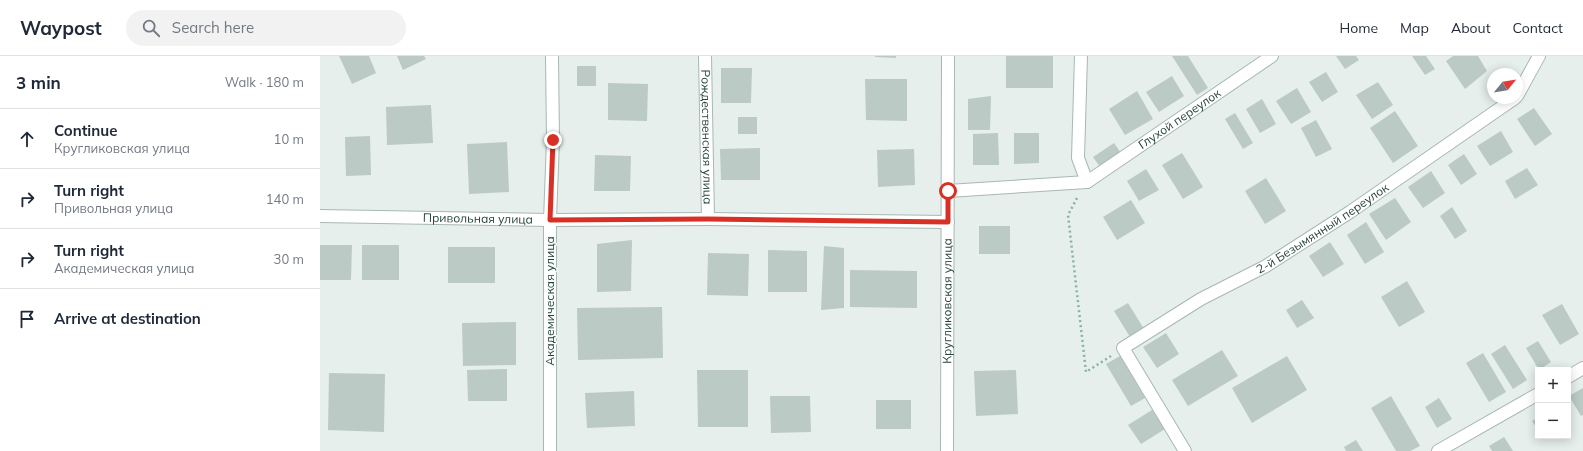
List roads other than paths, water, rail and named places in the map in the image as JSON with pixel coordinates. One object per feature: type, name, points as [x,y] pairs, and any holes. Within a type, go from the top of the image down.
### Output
[{"type":"street","name":"Академическая улица","points":[[550,451],[550,220],[553,140],[552,56]]},
{"type":"street","name":"Рождественская улица","points":[[706,56],[708,219]]},
{"type":"street","name":"Кругликовская улица","points":[[947,451],[948,56]]},
{"type":"street","points":[[948,191],[1087,182],[1078,158],[1081,56]]},
{"type":"street","name":"Глухой переулок","points":[[1087,182],[1272,56]]},
{"type":"street","name":"2-й Безымянный переулок","points":[[1523,85],[1539,56]]},
{"type":"street","name":"2-й Безымянный переулок","points":[[1185,451],[1123,348],[1201,299],[1279,258],[1350,212],[1506,104]]},
{"type":"street","name":"Привольная улица","points":[[320,216],[550,220],[708,219],[948,222]]},
{"type":"street","points":[[1571,375],[1583,368]]},
{"type":"street","points":[[1438,451],[1535,396]]}]
